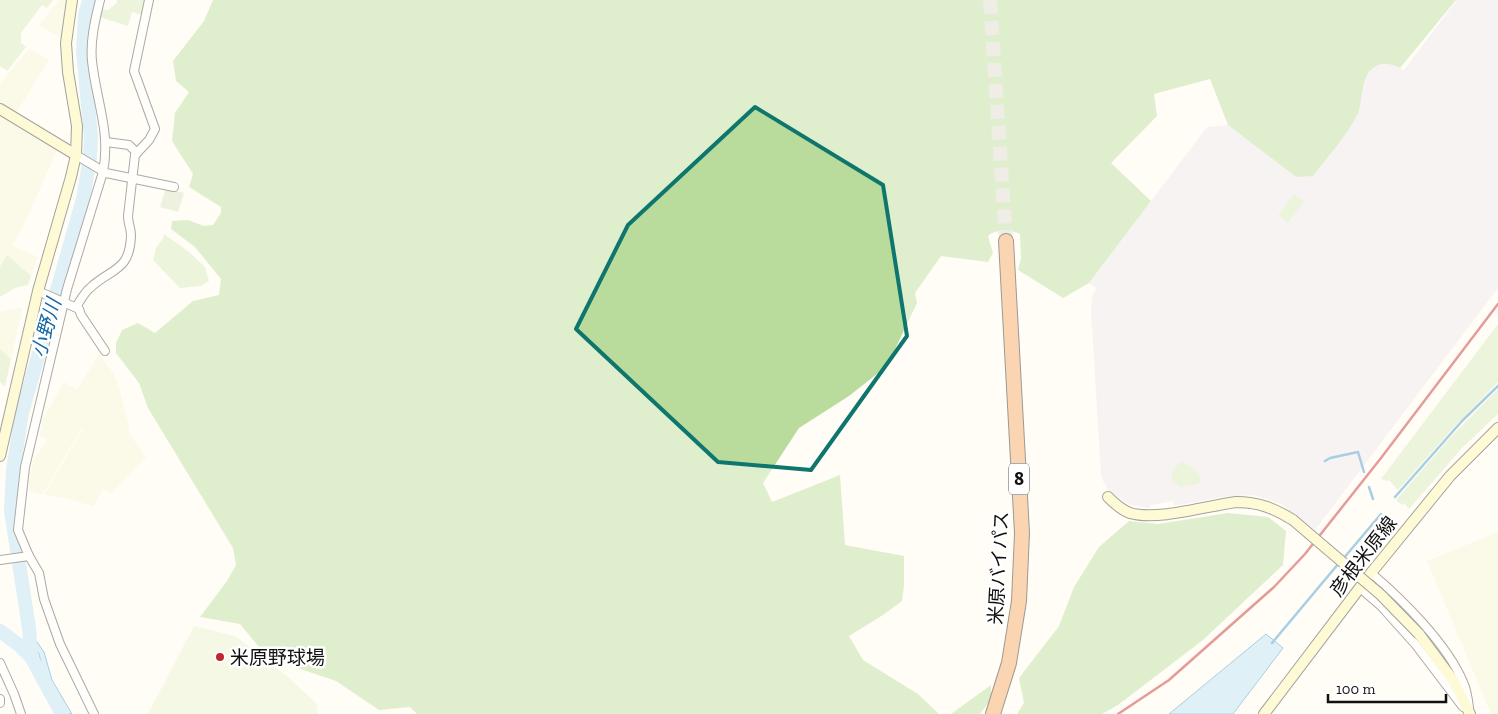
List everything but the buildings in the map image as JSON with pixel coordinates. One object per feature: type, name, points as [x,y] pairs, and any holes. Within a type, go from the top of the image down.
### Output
[{"type":"highway","name":"米原バイパス","points":[[993,714],[1008,663],[1017,609],[1022,533],[1006,241]]},
{"type":"street","points":[[0,456],[71,177],[79,157],[77,126],[68,72],[66,43],[72,0]]},
{"type":"street","points":[[94,714],[60,644],[44,599],[39,573],[29,556],[18,530],[25,467],[63,301],[106,156],[104,120],[93,70],[91,49],[100,0]]},
{"type":"street","points":[[76,308],[88,289],[119,269],[127,254],[131,237],[128,216],[135,155],[150,140],[156,129],[134,71],[150,0]]},
{"type":"street","points":[[0,109],[102,171],[174,187]]},
{"type":"street","points":[[106,142],[129,145],[137,152]]},
{"type":"street","points":[[41,292],[80,309],[80,315],[105,351]]},
{"type":"street","name":"彦根米原線","points":[[1264,714],[1371,573],[1450,476],[1498,428]]},
{"type":"street","points":[[1108,497],[1117,506],[1144,516],[1236,502],[1266,505],[1280,512],[1293,520],[1381,595],[1419,634],[1453,680],[1470,714]]},
{"type":"street","points":[[1,560],[29,556]]},
{"type":"street","points":[[1371,573],[1425,626],[1445,653],[1463,681],[1470,714]]},
{"type":"street","points":[[1360,588],[1381,606],[1416,644],[1470,714]]},
{"type":"street","points":[[0,663],[21,714]]},
{"type":"highlighted area","points":[[755,107],[883,185],[907,336],[811,470],[718,462],[576,329],[628,225]]},
{"type":"shaded area","points":[[59,0],[66,0],[61,38],[39,25]]},
{"type":"shaded area","points":[[1457,0],[1498,0],[1498,288],[1315,530],[1281,504],[1252,495],[1222,497],[1174,506],[1173,501],[1150,505],[1150,508],[1130,505],[1113,493],[1111,495],[1101,473],[1091,312],[1092,297],[1096,288],[1089,283],[1207,127],[1228,125],[1296,177],[1358,112],[1367,73],[1374,67],[1389,63],[1404,70]]},
{"type":"shaded area","points":[[29,49],[49,60],[15,115],[0,105],[0,84]]},
{"type":"shaded area","points":[[0,113],[57,150],[22,229],[12,246],[38,257],[31,276],[7,256],[0,267]]},
{"type":"shaded area","points":[[23,307],[11,359],[0,349],[0,312]]},
{"type":"shaded area","points":[[99,354],[117,381],[129,433],[146,457],[112,493],[103,489],[93,506],[65,498],[44,495],[82,428],[42,495],[29,491],[29,479],[33,461],[47,440],[40,435],[43,419],[64,382],[77,390]]},
{"type":"shaded area","points":[[1498,532],[1498,714],[1491,714],[1427,561]]},
{"type":"green space","points":[[0,0],[53,0],[47,8],[42,5],[21,33],[21,43],[26,47],[7,71],[0,66]]},
{"type":"green space","points":[[117,0],[145,0],[143,15],[132,12],[128,26],[99,17],[101,9],[108,10],[117,3]]},
{"type":"green space","points":[[213,0],[1456,0],[1400,68],[1384,64],[1376,66],[1369,72],[1354,121],[1313,176],[1296,177],[1228,125],[1210,79],[1154,94],[1157,116],[1111,163],[1151,201],[1089,283],[1063,298],[1018,270],[1021,258],[1020,234],[1013,231],[999,231],[988,236],[993,253],[988,262],[941,256],[915,293],[917,303],[887,366],[849,396],[799,428],[763,483],[772,502],[840,475],[845,545],[904,556],[902,601],[849,636],[863,660],[918,694],[939,714],[417,714],[410,707],[379,710],[336,681],[268,658],[240,624],[200,617],[227,581],[236,565],[233,548],[148,408],[139,383],[116,353],[116,343],[122,330],[138,323],[155,333],[193,301],[219,295],[221,279],[195,247],[171,229],[172,221],[188,220],[204,226],[213,225],[221,213],[221,207],[189,187],[193,174],[172,141],[175,113],[189,92],[176,81],[173,61],[204,21]]},
{"type":"green space","points":[[166,188],[184,193],[178,212],[160,207]]},
{"type":"green space","points":[[1294,194],[1304,202],[1288,223],[1278,215]]},
{"type":"green space","points":[[164,234],[188,251],[205,267],[209,281],[200,286],[180,288],[153,260],[156,248]]},
{"type":"green space","points":[[7,255],[31,276],[28,285],[15,288],[0,297],[0,267]]},
{"type":"green space","points":[[1498,324],[1498,382],[1454,427],[1398,490],[1389,480],[1381,479]]},
{"type":"green space","points":[[0,349],[11,359],[5,387],[0,382]]},
{"type":"green space","points":[[1498,389],[1498,414],[1463,447],[1409,509],[1404,503],[1402,505],[1396,500],[1448,440]]},
{"type":"green space","points":[[1182,462],[1197,472],[1201,478],[1198,484],[1180,487],[1172,480],[1171,475],[1178,464]]},
{"type":"green space","points":[[1228,513],[1268,517],[1286,531],[1283,565],[1203,640],[1118,705],[1102,714],[1017,714],[1024,703],[1019,678],[1059,626],[1074,587],[1099,547],[1129,521],[1158,524]]},
{"type":"green space","name":"米原野球場","points":[[194,626],[235,636],[289,678],[317,704],[318,714],[148,714]]},
{"type":"green space","points":[[991,685],[991,699],[980,714],[951,714]]},
{"type":"water","points":[[28,629],[44,652],[52,680],[72,714],[63,714],[46,682],[39,654],[25,635]]},
{"type":"water","points":[[1266,634],[1283,648],[1233,714],[1169,714]]},
{"type":"waterway","name":"小野川","points":[[31,657],[29,628],[11,511],[13,470],[22,413],[83,199],[90,157],[91,137],[83,51],[85,15],[89,0]]},
{"type":"waterway","points":[[1395,497],[1462,421],[1498,386]]},
{"type":"waterway","points":[[1325,461],[1330,458],[1358,452],[1364,472]]},
{"type":"waterway","points":[[1369,487],[1373,499]]},
{"type":"waterway","points":[[1343,559],[1381,514]]},
{"type":"waterway","points":[[1272,643],[1339,563]]},
{"type":"waterway","points":[[0,631],[31,657],[62,714]]},
{"type":"tunnel","points":[[990,0],[1006,241]]},
{"type":"railway","points":[[1118,714],[1169,680],[1274,587],[1305,554],[1498,304]]},
{"type":"place","name":"米原野球場","points":[[220,657]]}]
